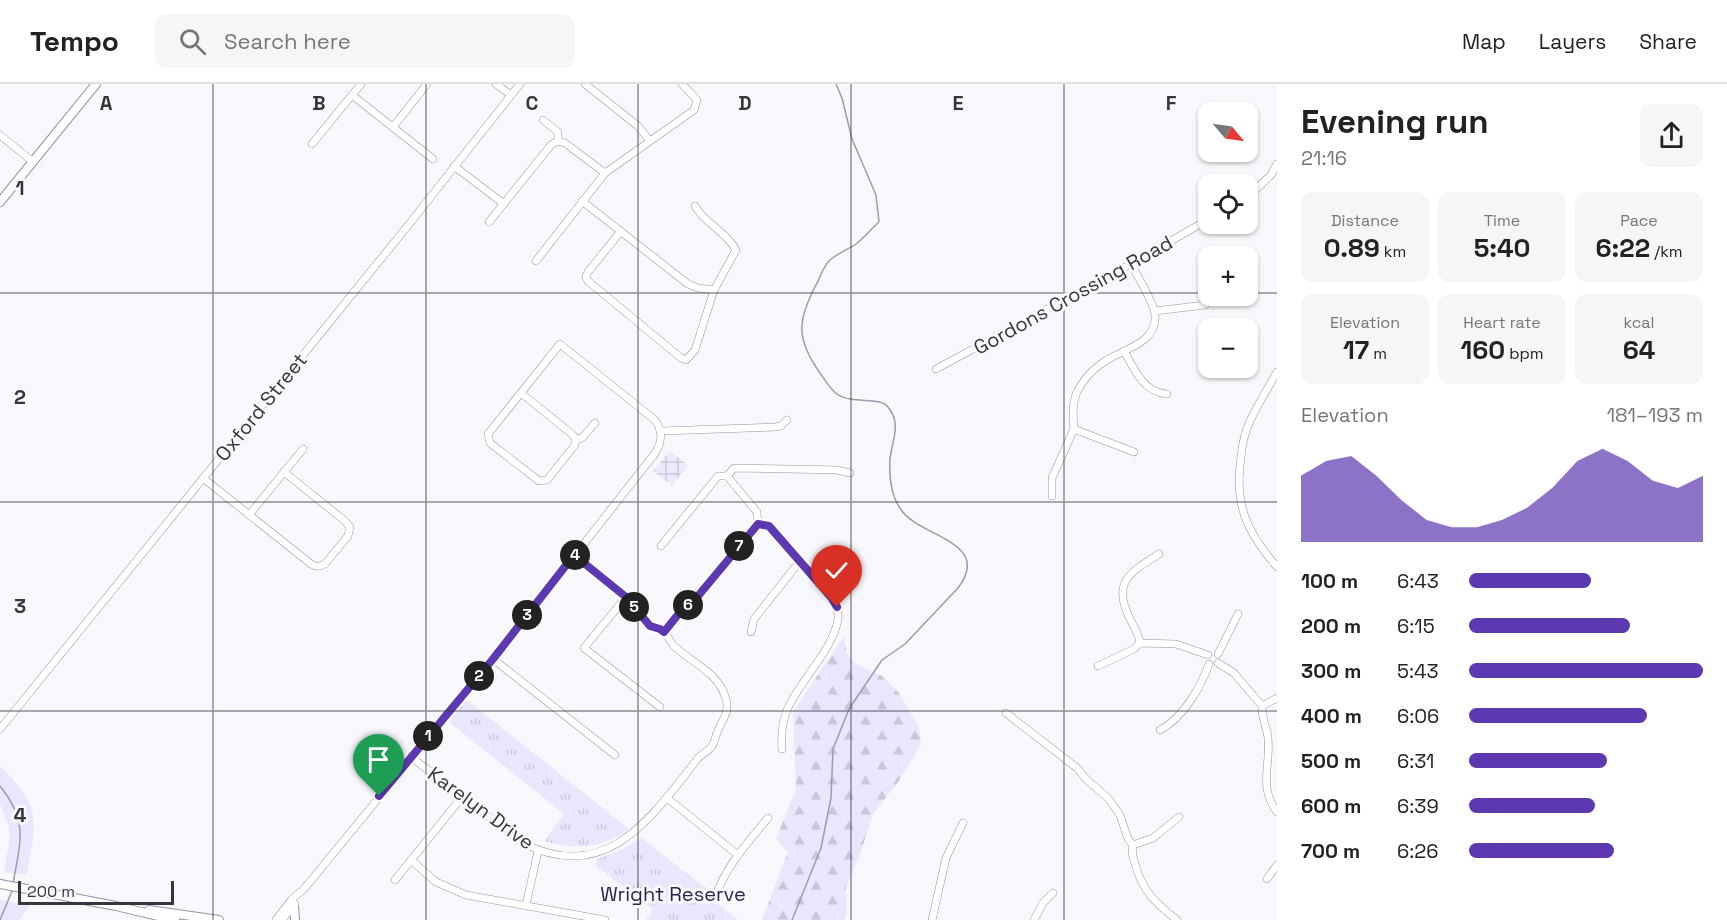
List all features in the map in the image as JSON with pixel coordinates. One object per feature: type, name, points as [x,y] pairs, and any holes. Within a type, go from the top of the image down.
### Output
[{"type":"main road","points":[[0,202],[96,84]]},
{"type":"main road","points":[[1,885],[175,920]]},
{"type":"main road","points":[[294,905],[295,920]]},
{"type":"main road","points":[[124,908],[219,920]]},
{"type":"street","points":[[312,144],[361,84]]},
{"type":"street","points":[[393,127],[427,84]]},
{"type":"street","points":[[496,84],[511,95]]},
{"type":"street","name":"Oxford Street","points":[[0,729],[520,84]]},
{"type":"street","points":[[585,84],[638,126],[650,141]]},
{"type":"street","points":[[536,261],[605,173],[694,110],[697,100],[682,84]]},
{"type":"street","points":[[352,94],[433,159]]},
{"type":"street","points":[[543,120],[558,132],[558,141]]},
{"type":"street","points":[[0,135],[32,160]]},
{"type":"street","points":[[489,222],[551,145],[558,141],[565,142],[605,173]]},
{"type":"street","points":[[1258,187],[1271,175],[1277,164]]},
{"type":"street","points":[[454,166],[504,204]]},
{"type":"street","points":[[582,201],[688,284],[714,290]]},
{"type":"street","points":[[621,231],[588,272],[586,277],[588,281],[686,360],[695,350],[714,290],[736,250],[733,243],[700,215],[695,206]]},
{"type":"street","name":"Gordons Crossing Road","points":[[936,369],[1198,225]]},
{"type":"street","points":[[1052,496],[1052,478],[1074,429],[1073,411],[1076,393],[1091,372],[1102,363],[1149,337],[1155,324],[1155,311],[1131,264]]},
{"type":"street","points":[[1155,311],[1198,306]]},
{"type":"street","points":[[282,920],[304,889],[493,659],[656,452],[661,442],[660,431],[652,417],[560,344],[489,432],[488,438],[490,442],[542,482],[547,480],[575,445],[576,440],[573,435],[521,393]]},
{"type":"street","points":[[1124,351],[1143,382],[1158,394],[1167,394]]},
{"type":"street","points":[[1277,372],[1249,422],[1242,445],[1237,482],[1249,528],[1262,550],[1277,567]]},
{"type":"street","points":[[660,431],[775,427],[781,426],[787,420]]},
{"type":"street","points":[[576,440],[583,437],[595,423]]},
{"type":"street","points":[[1074,429],[1134,452]]},
{"type":"street","points":[[249,515],[303,449]]},
{"type":"street","points":[[661,546],[718,476],[727,476],[734,468],[837,470],[850,473]]},
{"type":"street","points":[[203,478],[311,564],[317,567],[325,564],[348,536],[350,527],[284,472]]},
{"type":"street","points":[[664,632],[681,611],[698,596],[758,524],[757,512],[727,476]]},
{"type":"street","points":[[758,524],[769,526],[831,597],[837,607],[838,617],[834,633],[787,709],[781,737],[783,749]]},
{"type":"street","points":[[1140,643],[1123,604],[1122,589],[1130,573],[1159,554]]},
{"type":"street","name":"Karelyn Drive","points":[[411,757],[523,843],[537,851],[575,856],[594,853],[630,837],[645,824],[667,798],[701,753],[712,747],[727,714],[726,699],[718,682],[672,644],[664,632],[650,626],[626,597],[574,555]]},
{"type":"street","points":[[751,632],[754,618],[800,561]]},
{"type":"street","points":[[626,597],[584,648],[649,701],[660,707]]},
{"type":"street","points":[[1218,663],[1220,658],[1218,654],[1238,614]]},
{"type":"street","points":[[1098,666],[1134,649],[1140,643],[1176,644],[1208,655],[1218,654]]},
{"type":"street","points":[[1160,730],[1172,722],[1187,705],[1209,664],[1208,655]]},
{"type":"street","points":[[493,659],[615,755]]},
{"type":"street","points":[[1209,664],[1218,663],[1234,673],[1262,706],[1269,740],[1266,786],[1277,812]]},
{"type":"street","points":[[1262,706],[1277,698]]},
{"type":"street","points":[[1006,713],[1079,769],[1087,780],[1108,798],[1120,815],[1128,839],[1133,845],[1132,853],[1141,883],[1153,900],[1177,920]]},
{"type":"street","points":[[395,880],[462,797]]},
{"type":"street","points":[[667,798],[738,855]]},
{"type":"street","points":[[1133,845],[1153,838],[1179,817]]},
{"type":"street","points":[[716,895],[721,882],[738,855],[768,818]]},
{"type":"street","points":[[933,920],[946,858],[963,823]]},
{"type":"street","points":[[526,905],[537,851]]},
{"type":"street","points":[[411,860],[436,882],[466,894],[605,920]]},
{"type":"street","points":[[1266,879],[1277,865]]},
{"type":"street","points":[[276,920],[292,899],[304,889]]},
{"type":"street","points":[[1034,920],[1043,903],[1053,893]]},
{"type":"shaded area","points":[[670,451],[688,465],[672,486],[653,471]]},
{"type":"green space","points":[[844,636],[847,654],[856,664],[882,676],[899,693],[919,727],[921,745],[898,782],[873,814],[846,887],[847,913],[844,920],[762,920],[788,852],[776,839],[796,789],[793,712]]},
{"type":"green space","points":[[467,700],[629,829],[608,841],[589,846],[568,846],[544,841],[564,814],[449,722]]},
{"type":"green space","points":[[0,766],[23,793],[30,804],[33,816],[33,841],[27,875],[4,872],[10,837],[8,824],[0,804]]},
{"type":"green space","name":"Wright Reserve","points":[[641,838],[706,888],[710,901],[738,920],[646,920],[653,910],[596,866],[597,859],[621,850]]},
{"type":"green space","points":[[0,900],[30,905],[19,920],[0,920]]},
{"type":"waterway","points":[[792,920],[821,848],[831,798],[833,749],[849,709],[882,660],[905,644],[958,588],[966,573],[967,560],[961,550],[950,542],[911,520],[895,500],[890,480],[890,459],[895,426],[888,407],[878,402],[850,399],[837,394],[812,361],[803,340],[805,309],[825,266],[835,256],[859,242],[879,222],[876,195],[852,139],[842,98],[836,84]]},
{"type":"waterway","points":[[0,786],[9,799],[19,822],[20,844],[13,884]]},
{"type":"waterway","points":[[0,920],[12,891]]},
{"type":"route","points":[[379,796],[493,659],[574,555],[626,597],[650,626],[664,632],[681,611],[698,596],[758,524],[769,526],[831,597],[837,607]]}]
